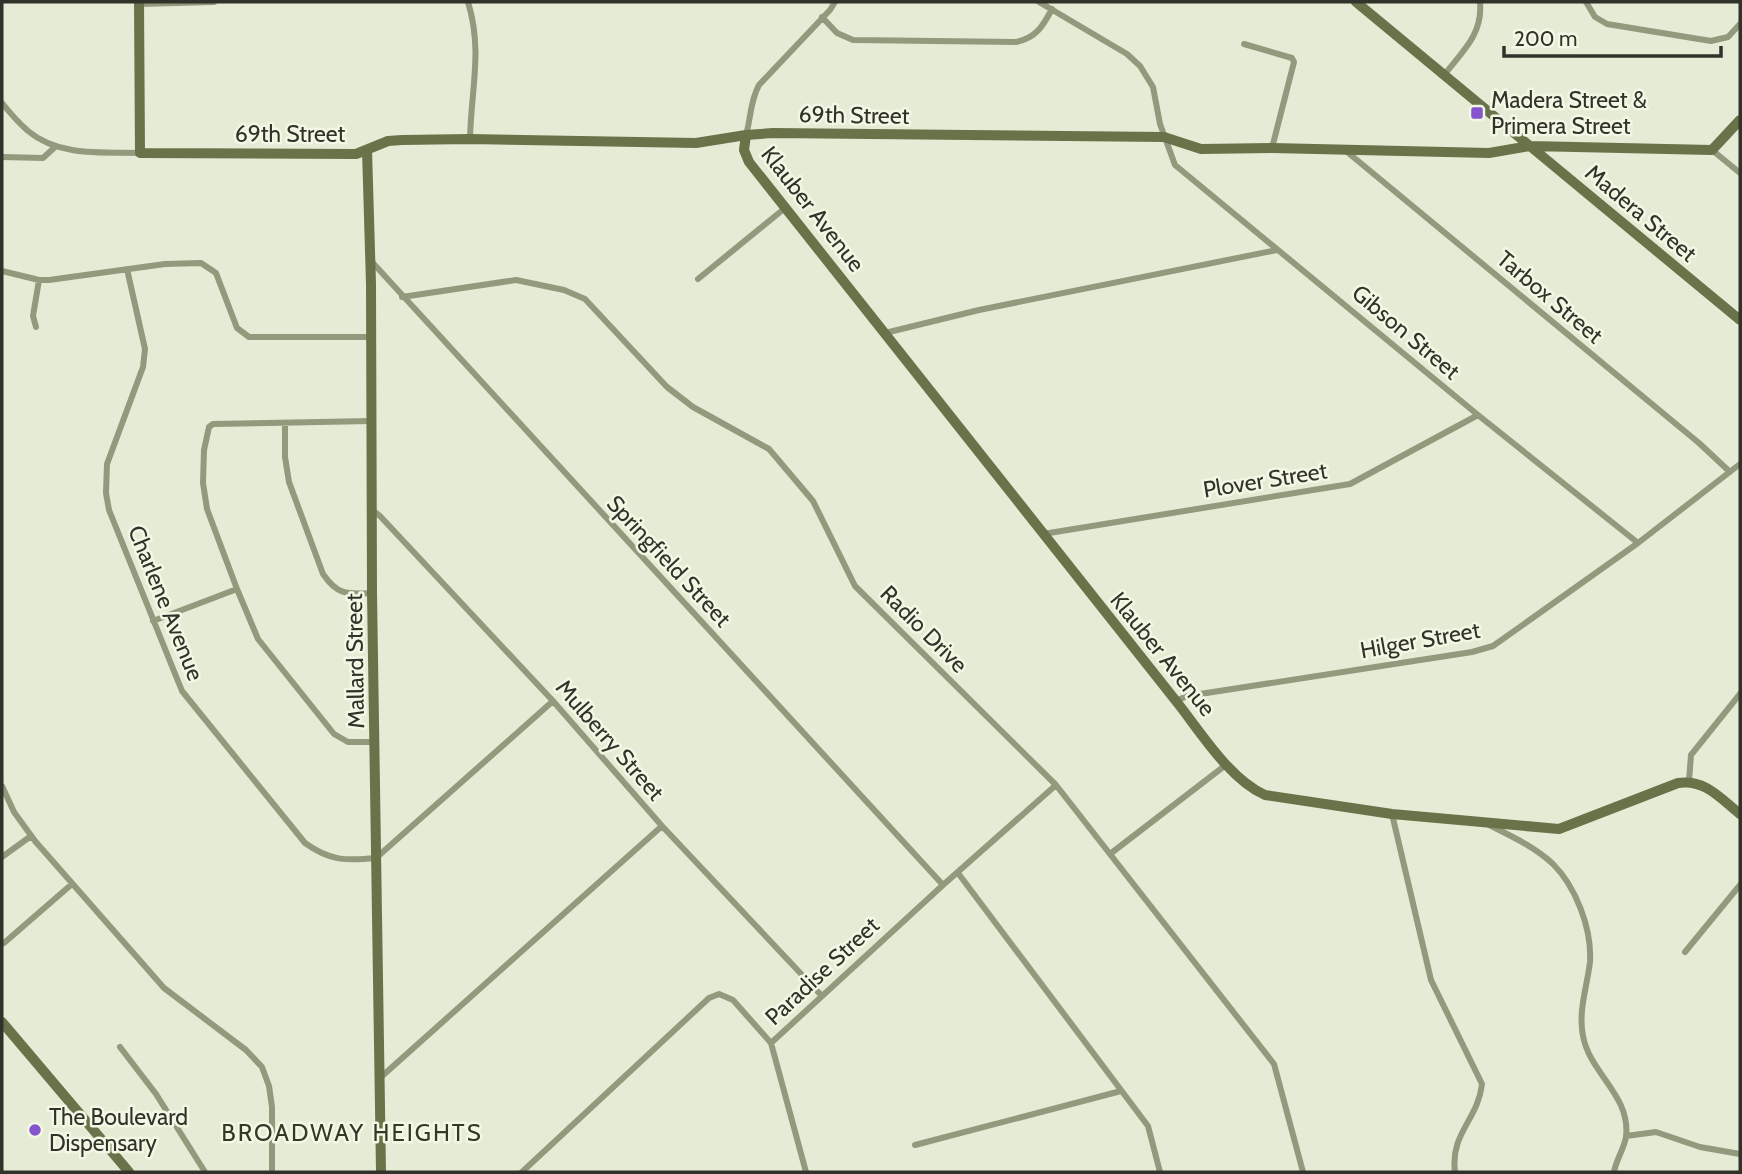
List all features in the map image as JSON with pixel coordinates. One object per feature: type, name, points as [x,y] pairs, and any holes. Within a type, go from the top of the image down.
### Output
[{"type":"street","points":[[140,153],[139,3],[214,2]]},
{"type":"street","points":[[468,2],[475,26],[476,75],[470,139]]},
{"type":"street","points":[[746,135],[751,118],[751,104],[758,85],[835,2]]},
{"type":"street","name":"Gibson Street","points":[[1039,2],[1127,54],[1140,66],[1156,94],[1164,137],[1175,164],[1478,415],[1638,543]]},
{"type":"street","name":"Madera Street","points":[[1356,2],[1740,320]]},
{"type":"street","points":[[1444,75],[1477,32],[1481,18],[1480,2]]},
{"type":"street","points":[[1586,2],[1594,17],[1607,24],[1711,41],[1728,37],[1740,24]]},
{"type":"street","points":[[822,18],[837,33],[853,40],[1016,42],[1036,34],[1052,9]]},
{"type":"street","points":[[1244,44],[1292,58],[1294,62],[1272,148]]},
{"type":"street","points":[[2,103],[29,132],[55,146],[43,158],[2,157]]},
{"type":"street","points":[[1740,120],[1712,150],[1740,173]]},
{"type":"street","name":"69th Street","points":[[55,146],[76,151],[140,153],[356,154],[388,141],[470,139],[696,143],[773,133],[1164,137],[1201,149],[1489,153],[1530,146],[1712,150]]},
{"type":"street","name":"Klauber Avenue","points":[[746,135],[744,150],[749,162],[1042,534],[1227,764],[1248,785],[1265,795],[1392,814],[1559,830],[1689,781]]},
{"type":"street","name":"Mallard Street","points":[[367,150],[381,1172]]},
{"type":"street","name":"Tarbox Street","points":[[1346,151],[1699,443],[1730,472]]},
{"type":"street","points":[[698,279],[785,208]]},
{"type":"street","points":[[885,333],[979,310],[1278,250]]},
{"type":"street","name":"Springfield Street","points":[[370,261],[943,885]]},
{"type":"street","points":[[2,271],[39,280],[165,264],[201,263],[213,269],[237,328],[249,337],[371,337]]},
{"type":"street","name":"Charlene Avenue","points":[[127,269],[145,349],[143,368],[107,464],[106,493],[109,510],[182,691],[305,843],[321,855],[339,859],[376,858]]},
{"type":"street","points":[[36,327],[33,316],[39,280]]},
{"type":"street","name":"Radio Drive","points":[[402,297],[516,280],[550,285],[585,299],[667,387],[693,407],[769,449],[813,502],[855,586],[1056,785],[1274,1064],[1303,1172]]},
{"type":"street","name":"Plover Street","points":[[1042,534],[1350,484],[1478,415]]},
{"type":"street","points":[[371,421],[213,424],[209,427],[203,461],[203,483],[207,509],[258,639],[334,734],[348,742],[375,742]]},
{"type":"street","points":[[285,424],[285,457],[289,482],[323,575],[330,585],[341,592],[372,593]]},
{"type":"street","name":"Hilger Street","points":[[1176,701],[1187,696],[1472,652],[1493,646],[1638,543],[1740,464]]},
{"type":"street","name":"Mulberry Street","points":[[372,510],[553,701],[662,826],[821,995]]},
{"type":"street","points":[[153,621],[237,589]]},
{"type":"street","points":[[1740,694],[1691,755],[1689,781],[1701,784],[1740,814]]},
{"type":"street","points":[[376,858],[553,701]]},
{"type":"street","points":[[1110,854],[1227,764]]},
{"type":"street","name":"Paradise Street","points":[[522,1172],[709,998],[719,994],[733,1000],[771,1043],[1056,785]]},
{"type":"street","points":[[2,786],[14,812],[31,836],[164,988],[246,1050],[262,1067],[269,1086],[272,1107],[272,1172]]},
{"type":"street","points":[[1392,814],[1431,980],[1482,1084],[1480,1100],[1458,1139],[1454,1155],[1455,1172]]},
{"type":"street","points":[[1470,822],[1488,825],[1532,849],[1553,864],[1572,890],[1590,939],[1587,984],[1581,1011],[1583,1035],[1595,1067],[1621,1102],[1626,1118],[1626,1136],[1614,1172]]},
{"type":"street","points":[[381,1077],[662,826]]},
{"type":"street","points":[[2,857],[31,836]]},
{"type":"street","points":[[958,873],[1148,1126],[1160,1172]]},
{"type":"street","points":[[4,943],[72,884]]},
{"type":"street","points":[[1685,952],[1740,885]]},
{"type":"street","points":[[2,1022],[129,1172]]},
{"type":"street","points":[[771,1043],[806,1172]]},
{"type":"street","points":[[120,1047],[156,1094],[205,1172]]},
{"type":"street","points":[[915,1145],[1121,1091]]},
{"type":"street","points":[[1626,1136],[1656,1132],[1700,1147],[1740,1154]]},
{"type":"place","name":"Madera Street & Primera Street","points":[[1477,113]]},
{"type":"place","name":"The Boulevard Dispensary","points":[[35,1130]]},
{"type":"district","name":"BROADWAY HEIGHTS","points":[[352,1132]]}]
